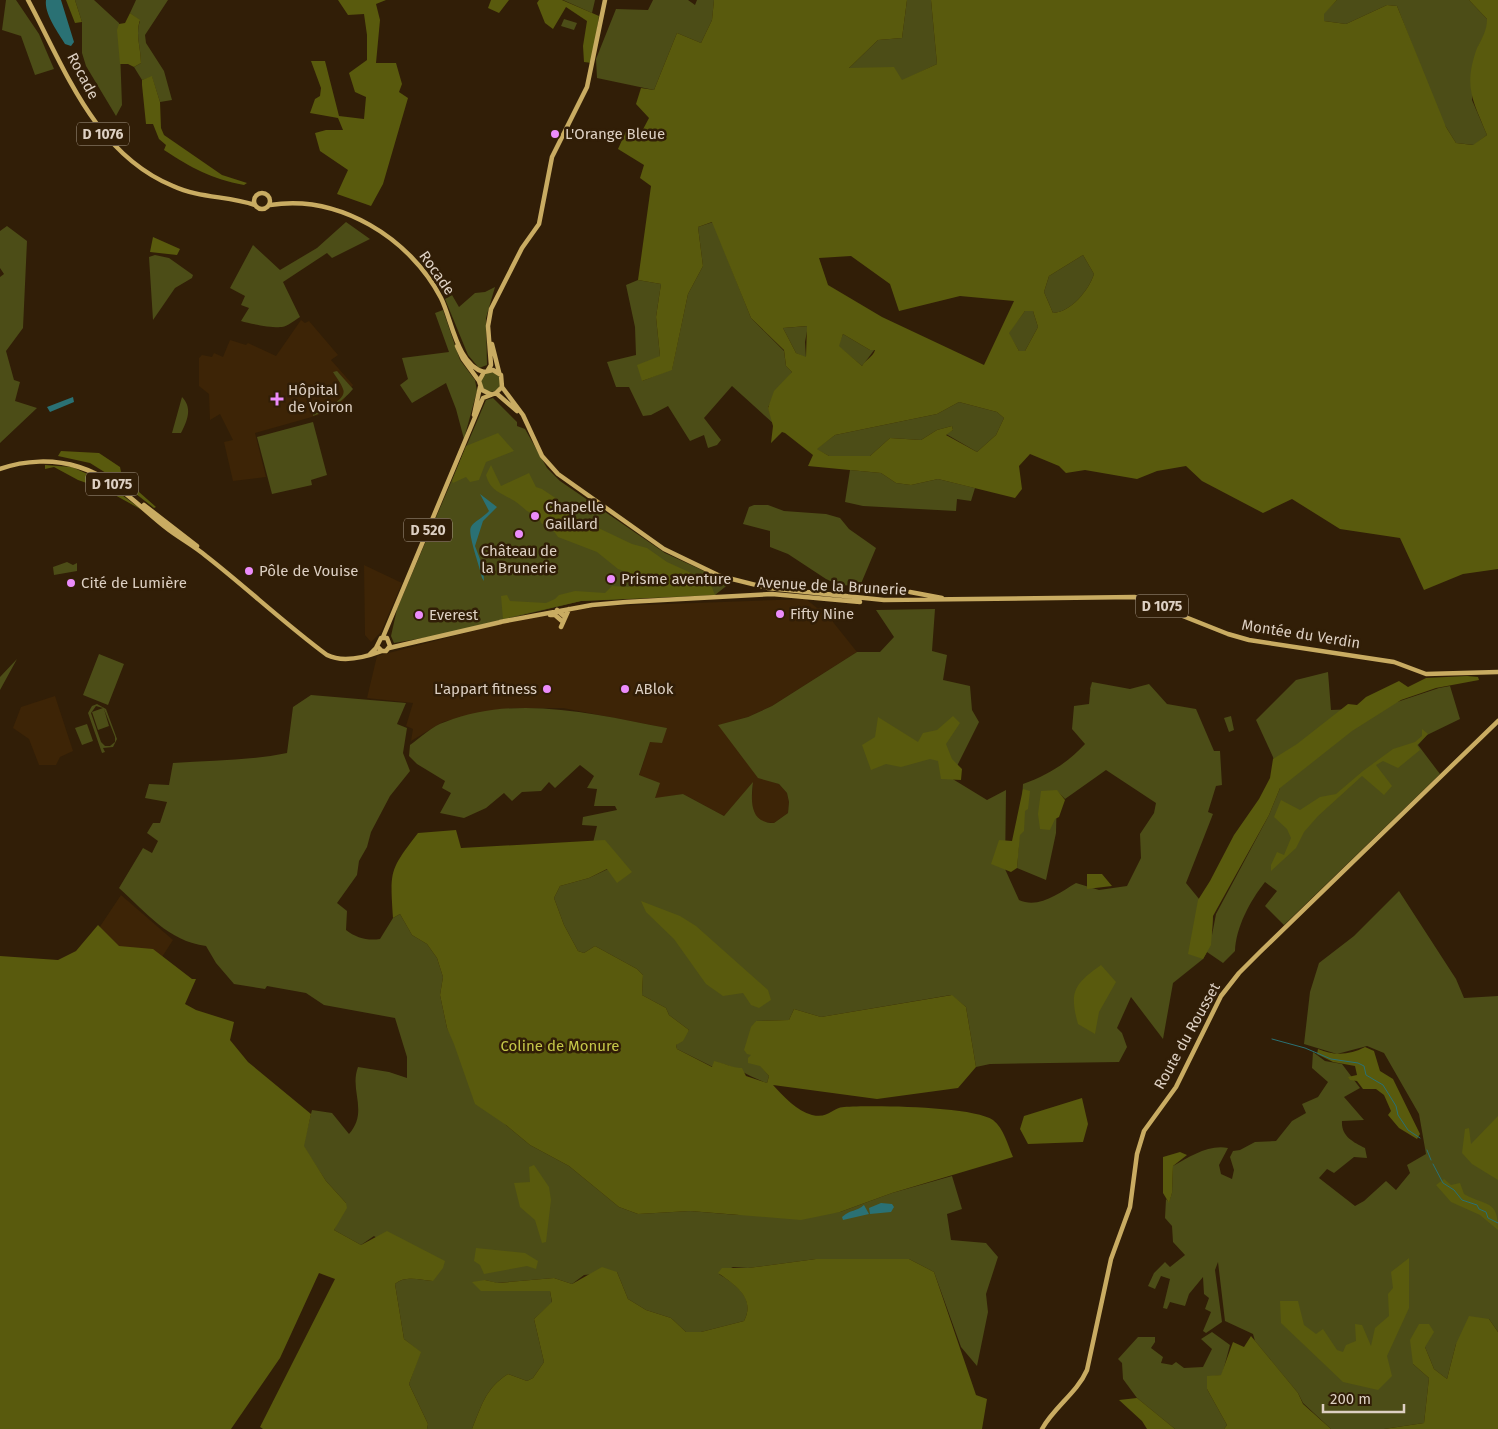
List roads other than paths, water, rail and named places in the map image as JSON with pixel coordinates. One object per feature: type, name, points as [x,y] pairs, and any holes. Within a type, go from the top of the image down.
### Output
[{"type":"main road","name":"Rocade","points":[[28,0],[89,113],[119,151],[144,171],[173,187],[205,196],[255,204]]},
{"type":"main road","points":[[489,331],[499,372],[503,378],[502,387],[496,393],[490,394],[480,387],[479,381],[491,362],[489,331],[489,317],[496,295],[522,248],[539,224],[552,157],[587,87],[606,0]]},
{"type":"main road","points":[[262,193],[270,198],[270,205],[263,209],[255,204],[255,198],[262,193]]},
{"type":"main road","name":"Rocade","points":[[236,200],[255,198]]},
{"type":"main road","name":"Rocade","points":[[270,198],[332,209],[361,220],[386,235],[406,251],[427,275],[440,298],[467,358],[477,369],[486,371]]},
{"type":"main road","name":"Rocade","points":[[270,205],[284,202]]},
{"type":"main road","name":"Rocade","points":[[451,323],[461,356],[479,381]]},
{"type":"main road","points":[[486,371],[499,372]]},
{"type":"main road","name":"D 520","points":[[469,434],[480,387]]},
{"type":"main road","points":[[502,387],[523,415],[542,456],[558,474],[655,543],[706,570],[730,579],[768,588]]},
{"type":"main road","points":[[496,393],[510,404],[525,422]]},
{"type":"main road","name":"D 520","points":[[383,637],[483,398],[490,394]]},
{"type":"main road","name":"D 1075","points":[[0,468],[36,462],[79,467],[110,482],[334,656],[344,659],[382,651]]},
{"type":"main road","name":"D 1075","points":[[768,588],[817,596]]},
{"type":"main road","name":"D 1075","points":[[768,588],[868,599],[984,599]]},
{"type":"main road","points":[[910,592],[950,599]]},
{"type":"main road","name":"Avenue de la Brunerie","points":[[389,644],[401,647],[557,610],[626,602],[772,594],[889,603],[984,599]]},
{"type":"main road","name":"Montée du Verdin","points":[[984,599],[1135,598],[1249,640],[1394,662],[1426,674],[1498,672]]},
{"type":"main road","points":[[563,622],[569,609]]},
{"type":"main road","points":[[557,610],[563,622]]},
{"type":"main road","name":"Avenue de la Brunerie","points":[[500,622],[527,618],[557,610]]},
{"type":"main road","points":[[527,618],[552,615],[563,622]]},
{"type":"main road","name":"D 520","points":[[389,644],[391,619]]},
{"type":"main road","points":[[369,655],[383,637],[389,644],[382,651],[377,646]]},
{"type":"main road","name":"Route du Rousset","points":[[1042,1429],[1056,1408],[1081,1383],[1087,1370],[1111,1259],[1130,1207],[1137,1154],[1144,1131],[1176,1087],[1221,996],[1264,946],[1498,720]]},
{"type":"water","points":[[46,0],[61,0],[74,42],[71,46],[65,44],[52,23],[47,11]]},
{"type":"water","points":[[73,397],[74,402],[50,412],[47,407]]},
{"type":"water","points":[[480,494],[497,507],[483,521],[475,546],[483,567],[484,581],[474,551],[470,530],[474,523],[489,511]]},
{"type":"water","points":[[881,1203],[892,1204],[894,1207],[891,1212],[870,1214],[869,1208]]},
{"type":"water","points":[[864,1205],[869,1214],[843,1220],[842,1217],[845,1214]]},
{"type":"waterway","points":[[1272,1039],[1305,1048],[1331,1059],[1358,1063],[1364,1066],[1366,1075],[1383,1085],[1408,1130],[1420,1138]]},
{"type":"waterway","points":[[1427,1150],[1431,1160]]},
{"type":"waterway","points":[[1433,1164],[1443,1183],[1454,1190],[1462,1200],[1477,1205],[1479,1209],[1486,1212],[1488,1218],[1498,1223]]},
{"type":"place","name":"L'Orange Bleue","points":[[555,134]]},
{"type":"place","name":"Hôpital de Voiron","points":[[277,399]]},
{"type":"place","name":"Chapelle Gaillard","points":[[535,516]]},
{"type":"place","name":"Château de la Brunerie","points":[[519,534]]},
{"type":"place","name":"Pôle de Vouise","points":[[249,571]]},
{"type":"place","name":"Prisme aventure","points":[[611,579]]},
{"type":"place","name":"Cité de Lumière","points":[[71,583]]},
{"type":"place","name":"Fifty Nine","points":[[780,614]]},
{"type":"place","name":"Everest","points":[[419,615]]},
{"type":"place","name":"L'appart fitness","points":[[547,689]]},
{"type":"place","name":"ABlok","points":[[625,689]]},
{"type":"park label","name":"Coline de Monure","points":[[560,1046]]}]
